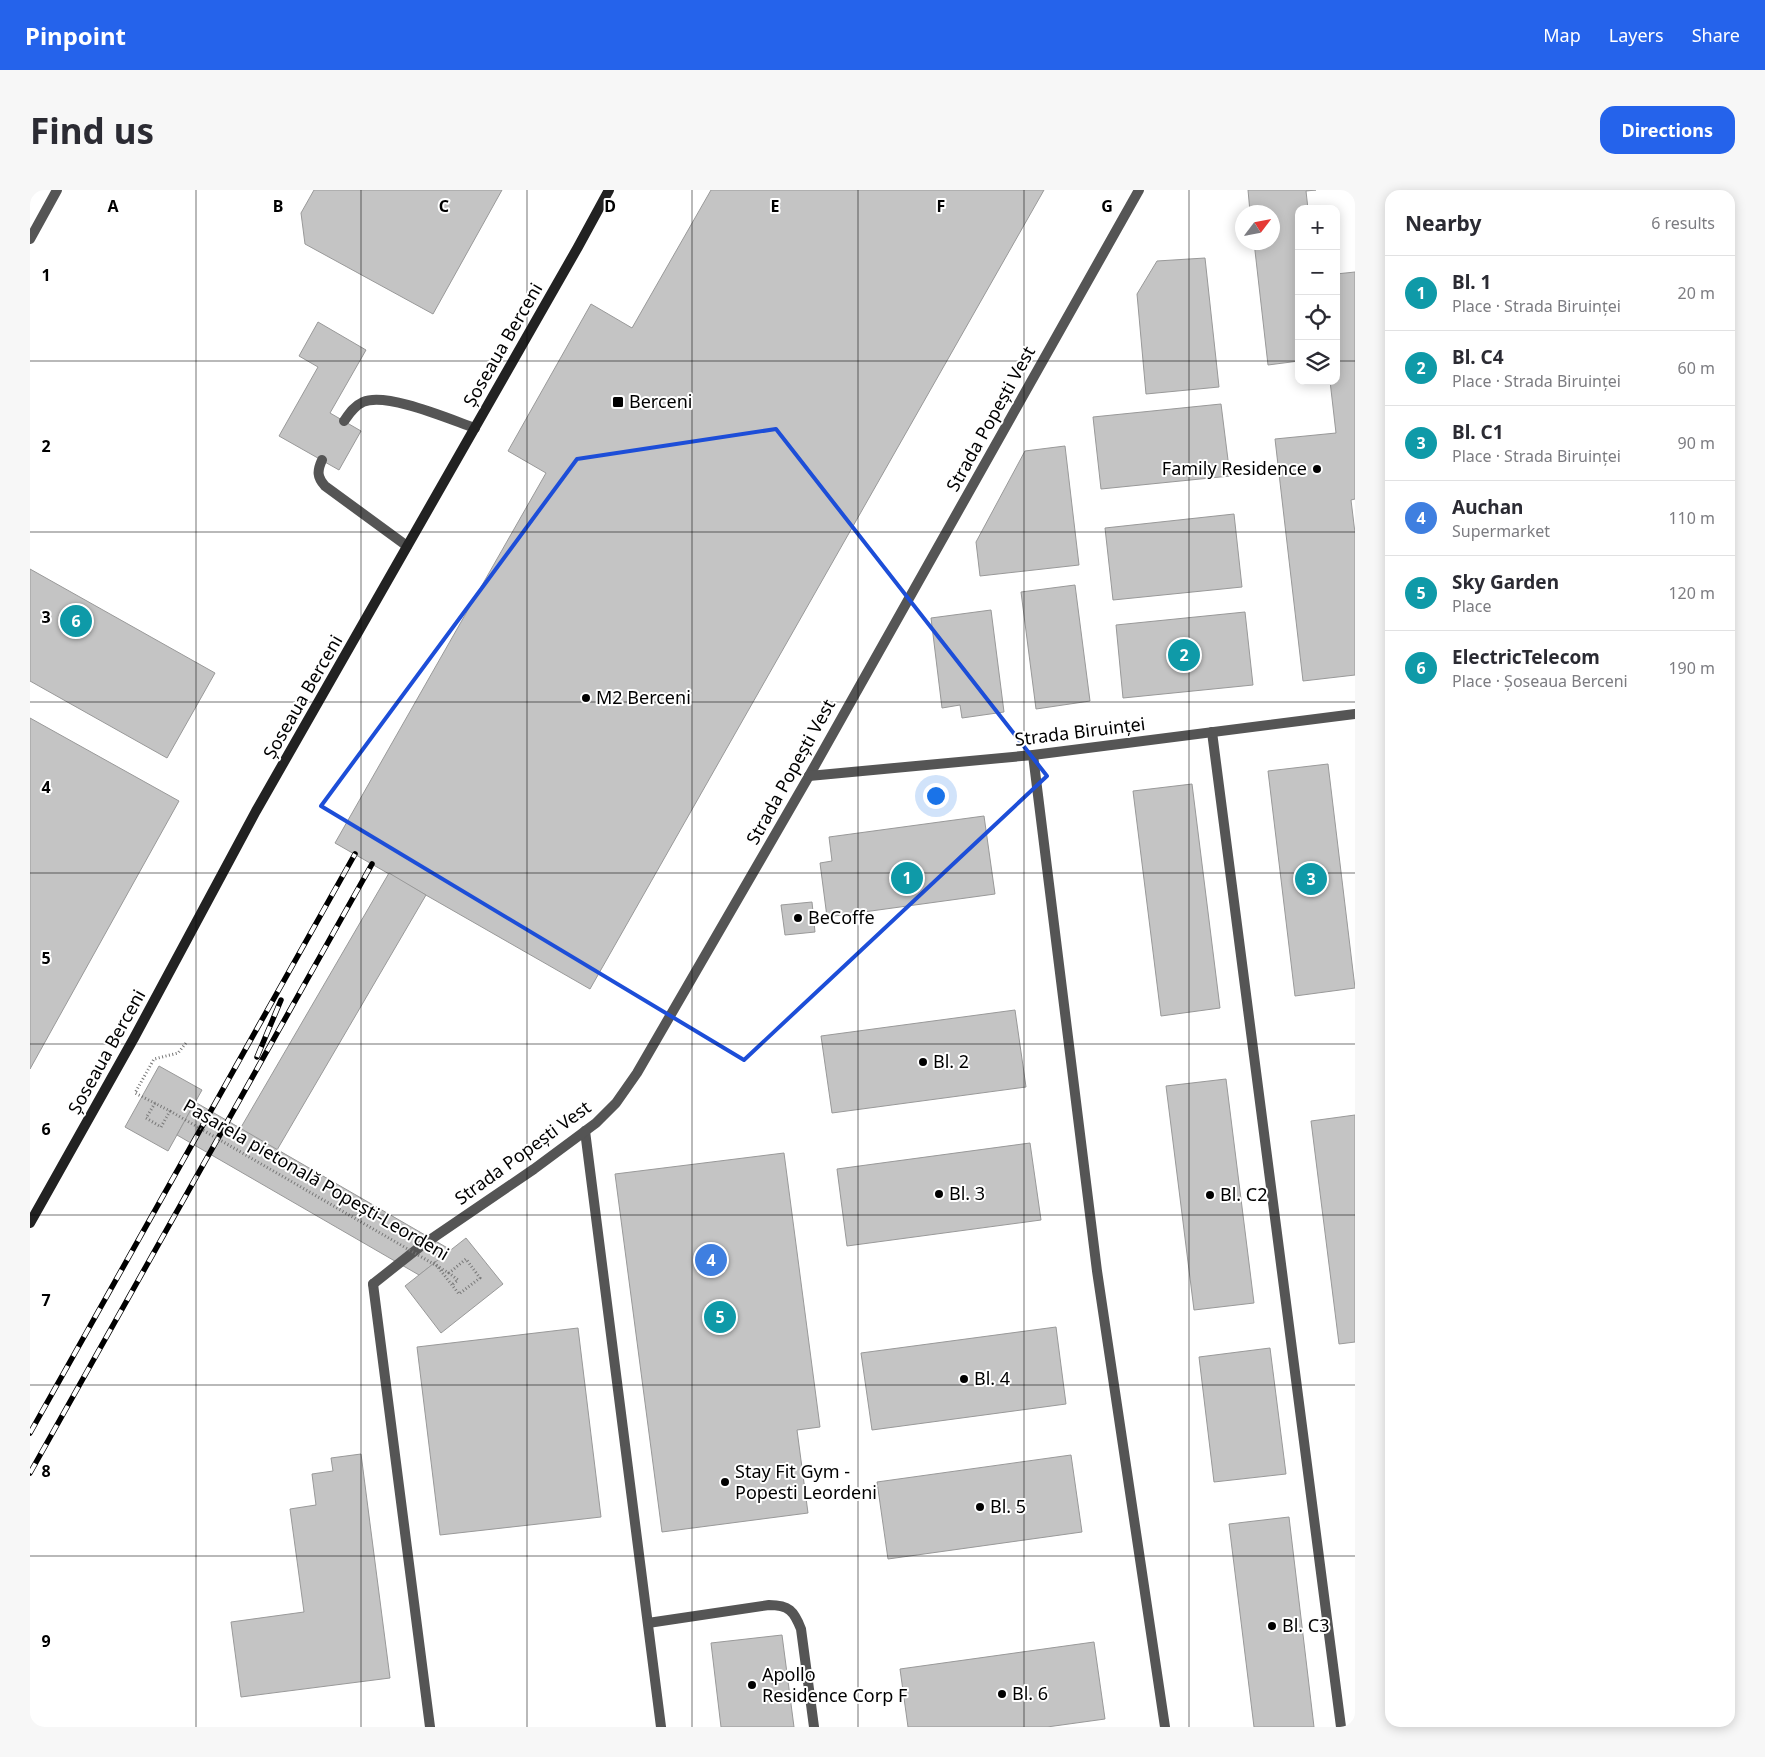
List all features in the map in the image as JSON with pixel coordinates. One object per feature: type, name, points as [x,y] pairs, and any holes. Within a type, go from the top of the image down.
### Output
[{"type":"main road","name":"Șoseaua Berceni","points":[[30,1223],[130,1046],[256,811],[578,247],[608,190]]},
{"type":"street","points":[[30,238],[57,190]]},
{"type":"street","name":"Strada Popești Vest","points":[[430,1727],[373,1284],[421,1246],[534,1169],[585,1131],[616,1103],[637,1073],[808,776],[1139,190]]},
{"type":"street","points":[[344,421],[354,408],[361,403],[371,400],[389,400],[475,428]]},
{"type":"street","points":[[322,460],[317,470],[319,479],[325,486],[408,546]]},
{"type":"street","name":"Strada Biruinței","points":[[808,776],[1033,755],[1355,714]]},
{"type":"street","points":[[1212,732],[1341,1727]]},
{"type":"street","points":[[1033,755],[1097,1271],[1165,1727]]},
{"type":"street","points":[[585,1131],[661,1727]]},
{"type":"street","points":[[648,1623],[769,1605],[781,1605],[790,1610],[797,1618],[801,1629],[814,1727]]},
{"type":"path","name":"Pasarela pietonală Popești-Leordeni","points":[[186,1043],[178,1052],[154,1059],[135,1093],[170,1111],[449,1272]]},
{"type":"path","points":[[155,1103],[146,1118],[161,1127],[170,1111]]},
{"type":"path","points":[[421,1246],[459,1294],[480,1278],[466,1260],[449,1272],[458,1280],[452,1285]]},
{"type":"highlighted area","points":[[776,429],[1047,776],[744,1060],[321,806],[577,459]]},
{"type":"building","points":[[314,190],[502,190],[433,314],[305,244],[301,213]]},
{"type":"building","name":"M2 Berceni","points":[[711,190],[1044,190],[590,989],[335,843],[546,473],[508,451],[591,304],[632,328]]},
{"type":"building","points":[[1248,190],[1316,190],[1306,191],[1308,205],[1295,205],[1295,362],[1268,365],[1255,250],[1280,250],[1280,205],[1249,205]]},
{"type":"building","points":[[1205,258],[1219,387],[1146,394],[1137,294],[1157,261]]},
{"type":"building","name":"Family Residence","points":[[1355,272],[1355,499],[1351,500],[1355,533],[1355,675],[1303,681],[1275,439],[1336,433],[1330,385],[1340,385],[1340,274]]},
{"type":"building","points":[[318,322],[366,350],[330,413],[361,431],[339,470],[279,436],[318,367],[299,356]]},
{"type":"building","points":[[1221,404],[1230,476],[1101,489],[1093,417]]},
{"type":"building","points":[[1065,446],[1079,565],[980,576],[976,542],[1025,451]]},
{"type":"building","points":[[1234,514],[1242,587],[1113,600],[1105,528]]},
{"type":"building","points":[[30,569],[215,673],[167,758],[30,681]]},
{"type":"building","points":[[1075,585],[1090,701],[1036,709],[1021,592]]},
{"type":"building","points":[[991,610],[1004,712],[962,718],[960,705],[942,708],[931,618]]},
{"type":"building","points":[[1245,612],[1253,685],[1123,698],[1116,625]]},
{"type":"building","points":[[30,718],[179,801],[30,1069]]},
{"type":"building","points":[[1328,764],[1355,988],[1295,996],[1268,771]]},
{"type":"building","points":[[1192,784],[1220,1008],[1161,1016],[1133,791]]},
{"type":"building","points":[[984,816],[995,894],[827,917],[820,863],[832,861],[829,837]]},
{"type":"building","points":[[389,873],[426,895],[277,1150],[240,1129]]},
{"type":"building","name":"BeCoffe","points":[[812,902],[815,932],[785,935],[781,905]]},
{"type":"building","name":"Bl. 2","points":[[1015,1010],[1026,1087],[832,1113],[821,1036]]},
{"type":"building","points":[[159,1066],[202,1090],[168,1151],[125,1127]]},
{"type":"building","name":"Bl. C2","points":[[1226,1079],[1254,1303],[1194,1310],[1166,1086]]},
{"type":"building","points":[[195,1102],[451,1250],[419,1275],[177,1135]]},
{"type":"building","name":"Bl. C2","points":[[1355,1115],[1355,1342],[1339,1344],[1311,1121]]},
{"type":"building","name":"Bl. 3","points":[[1030,1143],[1041,1220],[847,1246],[837,1169]]},
{"type":"building","points":[[784,1153],[820,1427],[797,1430],[808,1513],[662,1532],[615,1174]]},
{"type":"building","points":[[466,1238],[503,1284],[441,1333],[405,1286]]},
{"type":"building","name":"Bl. 4","points":[[1056,1327],[1066,1404],[872,1430],[861,1353]]},
{"type":"building","points":[[578,1328],[601,1517],[440,1535],[417,1347]]},
{"type":"building","points":[[1270,1348],[1286,1474],[1214,1482],[1199,1357]]},
{"type":"building","points":[[361,1454],[390,1678],[241,1697],[231,1622],[304,1612],[290,1509],[316,1505],[312,1474],[333,1471],[331,1458]]},
{"type":"building","name":"Bl. 5","points":[[1071,1455],[1082,1532],[888,1559],[877,1482]]},
{"type":"building","name":"Bl. C3","points":[[1289,1517],[1314,1727],[1254,1727],[1229,1524]]},
{"type":"building","name":"Apollo Residence Corp F","points":[[782,1635],[794,1727],[721,1727],[711,1643]]},
{"type":"building","name":"Bl. 6","points":[[1094,1642],[1105,1719],[1047,1727],[908,1727],[900,1669]]},
{"type":"railway","points":[[30,1433],[355,854]]},
{"type":"railway","points":[[30,1473],[372,864]]},
{"type":"railway","points":[[257,1057],[281,1000]]},
{"type":"place","name":"Berceni","points":[[618,402]]},
{"type":"place","name":"Family Residence","points":[[1317,469]]},
{"type":"place","name":"ElectricTelecom","points":[[76,621]]},
{"type":"place","name":"Bl. C4","points":[[1184,655]]},
{"type":"place","name":"M2 Berceni","points":[[586,698]]},
{"type":"place","name":"Bl. 1","points":[[907,878]]},
{"type":"place","name":"Bl. C1","points":[[1311,879]]},
{"type":"place","name":"BeCoffe","points":[[798,918]]},
{"type":"place","name":"Bl. 2","points":[[923,1062]]},
{"type":"place","name":"Bl. 3","points":[[939,1194]]},
{"type":"place","name":"Bl. C2","points":[[1210,1195]]},
{"type":"place","name":"Auchan","points":[[711,1260]]},
{"type":"place","name":"Sky Garden","points":[[720,1317]]},
{"type":"place","name":"Bl. 4","points":[[964,1379]]},
{"type":"place","name":"Stay Fit Gym - Popesti Leordeni","points":[[725,1482]]},
{"type":"place","name":"Bl. 5","points":[[980,1507]]},
{"type":"place","name":"Bl. C3","points":[[1272,1626]]},
{"type":"place","name":"Apollo Residence Corp F","points":[[752,1685]]},
{"type":"place","name":"Bl. 6","points":[[1002,1694]]}]
